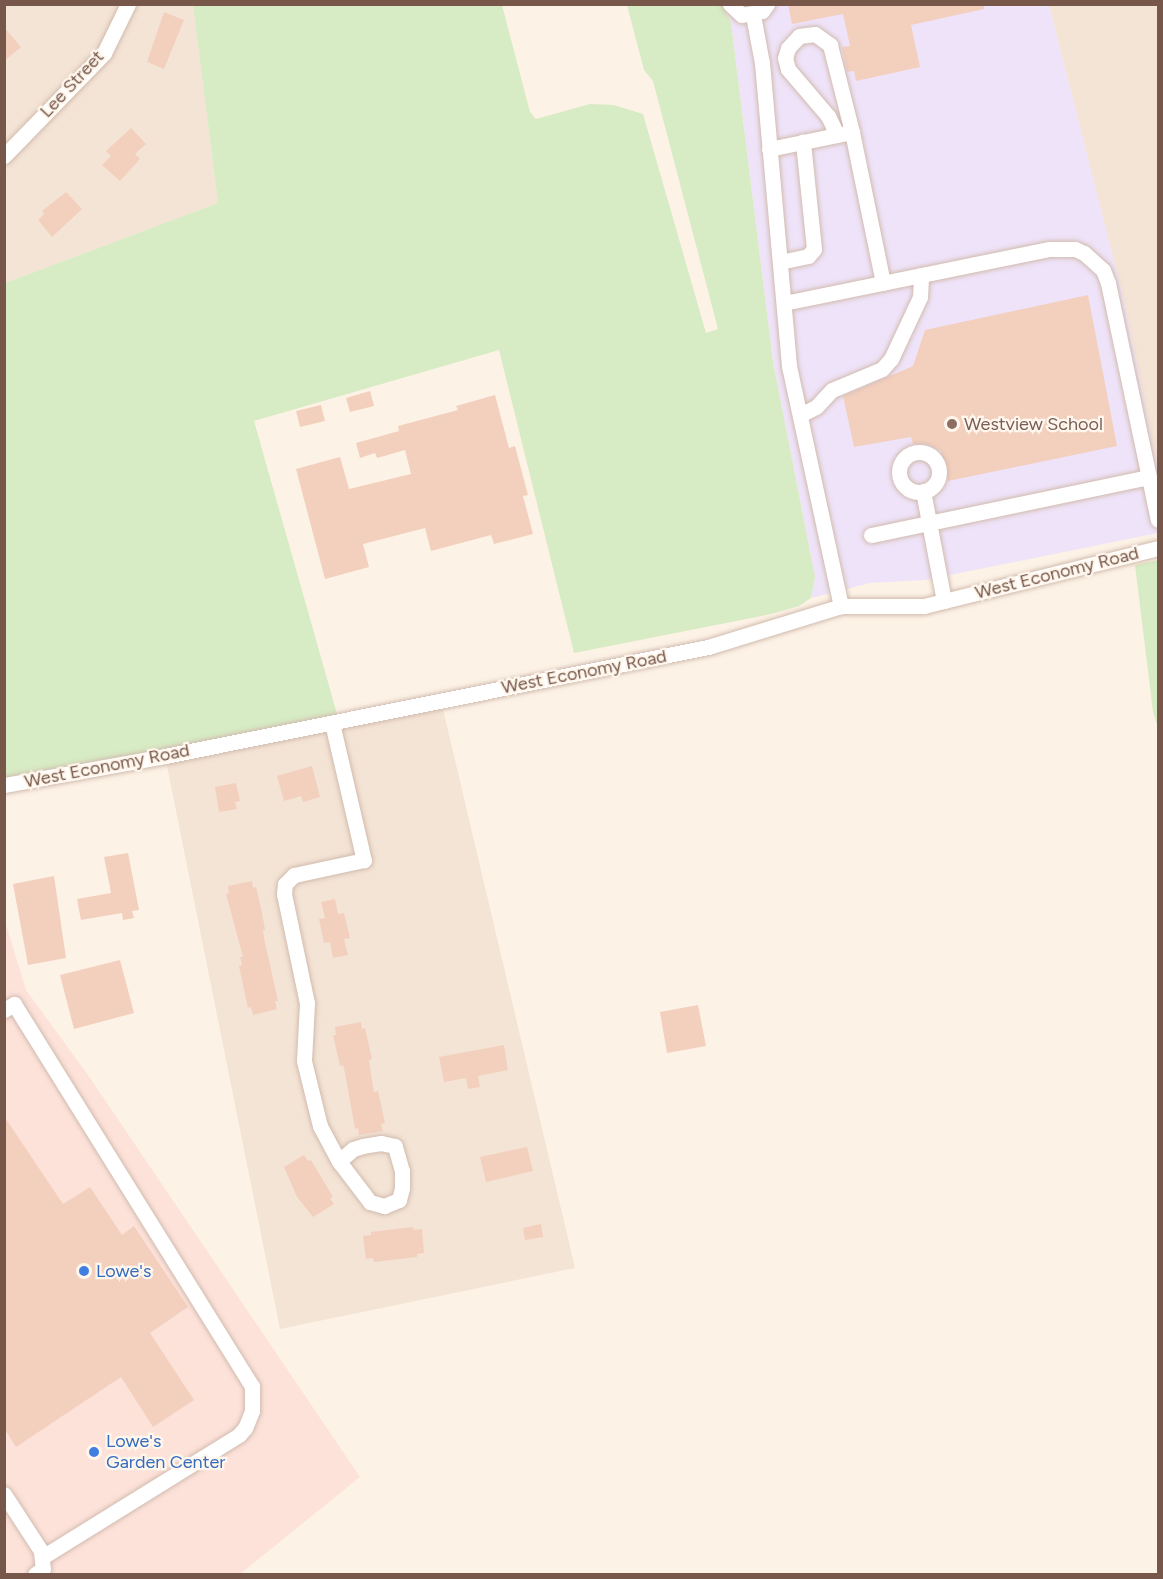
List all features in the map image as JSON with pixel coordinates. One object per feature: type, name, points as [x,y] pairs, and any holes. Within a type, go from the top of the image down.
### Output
[{"type":"street","name":"Lee Street","points":[[4,156],[104,53],[128,4]]},
{"type":"street","points":[[730,4],[742,15],[753,15],[762,11],[767,4]]},
{"type":"street","points":[[753,15],[762,63],[789,366],[841,606]]},
{"type":"street","points":[[845,133],[788,69],[785,58],[788,48],[799,36],[815,34],[830,45],[845,133],[883,283]]},
{"type":"street","points":[[770,149],[845,133]]},
{"type":"street","points":[[780,262],[808,256],[814,249],[803,142]]},
{"type":"street","points":[[784,303],[1064,248],[1075,249],[1093,260],[1103,270],[1108,283],[1158,520]]},
{"type":"street","points":[[800,415],[816,407],[832,390],[882,369],[891,359],[920,297],[921,275]]},
{"type":"street","points":[[871,535],[1149,477]]},
{"type":"street","points":[[923,491],[944,601]]},
{"type":"street","name":"West Economy Road","points":[[4,785],[333,723],[708,647],[841,606],[924,606],[1158,548]]},
{"type":"street","points":[[333,723],[364,860],[294,875],[285,884],[284,894],[307,1003],[306,1073],[320,1126],[339,1161],[370,1202],[384,1206],[399,1200],[402,1171],[395,1146],[381,1143],[363,1146],[353,1149],[339,1161]]},
{"type":"street","points":[[4,1010],[14,1004],[252,1386],[252,1411],[245,1428],[238,1435],[42,1557]]},
{"type":"street","points":[[4,1494],[42,1557],[43,1569],[34,1575]]},
{"type":"shaded area","points":[[5,5],[193,5],[218,203],[5,283]]},
{"type":"shaded area","points":[[723,5],[1049,5],[1125,304],[1158,470],[1158,533],[925,580],[870,583],[811,598],[815,577],[773,362],[731,23]]},
{"type":"shaded area","points":[[1049,5],[1158,5],[1158,470],[1125,304]]},
{"type":"shaded area","points":[[441,701],[575,1268],[280,1329],[165,756]]},
{"type":"shaded area","points":[[4,918],[26,990],[88,1075],[360,1477],[240,1574],[5,1574]]},
{"type":"green space","points":[[193,5],[502,5],[530,112],[536,119],[590,104],[614,105],[643,114],[706,333],[718,329],[653,81],[644,70],[627,5],[723,5],[731,23],[773,362],[815,577],[811,598],[799,606],[771,614],[574,653],[499,350],[254,421],[339,721],[5,785],[5,283],[218,203]]},
{"type":"green space","points":[[1158,560],[1158,728],[1153,712],[1135,565]]},
{"type":"building","points":[[788,4],[984,4],[984,9],[911,25],[920,67],[856,81],[854,71],[847,72],[842,47],[850,46],[843,14],[792,24]]},
{"type":"building","points":[[164,12],[184,20],[164,69],[147,62]]},
{"type":"building","points":[[4,27],[21,47],[4,61]]},
{"type":"building","points":[[131,128],[146,144],[135,154],[140,159],[120,181],[102,165],[111,156],[106,151]]},
{"type":"building","points":[[66,192],[82,209],[52,237],[38,220],[44,214],[42,211]]},
{"type":"building","points":[[1088,295],[1117,446],[948,481],[941,451],[927,444],[913,444],[911,437],[854,447],[843,396],[913,366],[925,330]]},
{"type":"building","points":[[370,391],[374,406],[350,412],[346,398]]},
{"type":"building","points":[[495,395],[509,448],[515,446],[528,495],[523,496],[533,534],[494,544],[491,535],[431,551],[425,528],[363,544],[369,567],[325,579],[296,469],[340,457],[349,489],[411,474],[405,450],[377,458],[375,453],[360,458],[356,443],[399,431],[398,426],[458,410],[456,406]]},
{"type":"building","points":[[321,405],[325,421],[300,427],[296,411]]},
{"type":"building","points":[[312,766],[320,797],[303,802],[301,796],[284,801],[277,776]]},
{"type":"building","points":[[236,783],[240,801],[235,802],[237,809],[219,812],[215,787]]},
{"type":"building","points":[[128,853],[139,910],[132,911],[134,918],[123,920],[122,913],[81,920],[77,899],[111,893],[104,857]]},
{"type":"building","points":[[54,876],[66,958],[28,965],[13,884]]},
{"type":"building","points":[[252,881],[253,888],[256,887],[262,913],[264,938],[278,1001],[275,1001],[277,1009],[253,1015],[251,1007],[248,1008],[239,966],[242,965],[240,957],[243,957],[226,894],[229,893],[228,886]]},
{"type":"building","points":[[335,899],[338,914],[344,913],[350,938],[344,939],[348,955],[333,958],[330,942],[324,943],[319,919],[325,918],[321,902]]},
{"type":"building","points":[[120,960],[134,1013],[74,1029],[60,975]]},
{"type":"building","points":[[698,1005],[706,1046],[667,1053],[660,1012]]},
{"type":"building","points":[[361,1022],[362,1029],[365,1028],[372,1059],[369,1060],[374,1092],[378,1091],[385,1123],[381,1124],[383,1131],[359,1135],[358,1128],[355,1129],[345,1073],[343,1065],[340,1066],[333,1035],[336,1035],[335,1027]]},
{"type":"building","points":[[504,1045],[508,1070],[478,1076],[480,1087],[468,1089],[466,1078],[444,1082],[439,1057]]},
{"type":"building","name":"Lowe's","points":[[4,1116],[63,1204],[90,1187],[122,1235],[134,1226],[188,1307],[150,1333],[194,1400],[153,1427],[121,1377],[16,1447],[4,1428]]},
{"type":"building","points":[[527,1147],[533,1171],[486,1182],[480,1157]]},
{"type":"building","points":[[304,1155],[308,1161],[311,1160],[333,1197],[330,1198],[334,1204],[313,1217],[297,1197],[284,1167]]},
{"type":"building","points":[[541,1224],[543,1237],[525,1240],[523,1228]]},
{"type":"building","points":[[413,1227],[414,1230],[422,1229],[424,1253],[417,1254],[417,1257],[374,1262],[373,1258],[366,1259],[363,1236],[371,1235],[371,1232]]},
{"type":"place","name":"Westview School","points":[[952,424]]},
{"type":"place","name":"Lowe's","points":[[84,1271]]},
{"type":"place","name":"Lowe's Garden Center","points":[[94,1452]]}]
